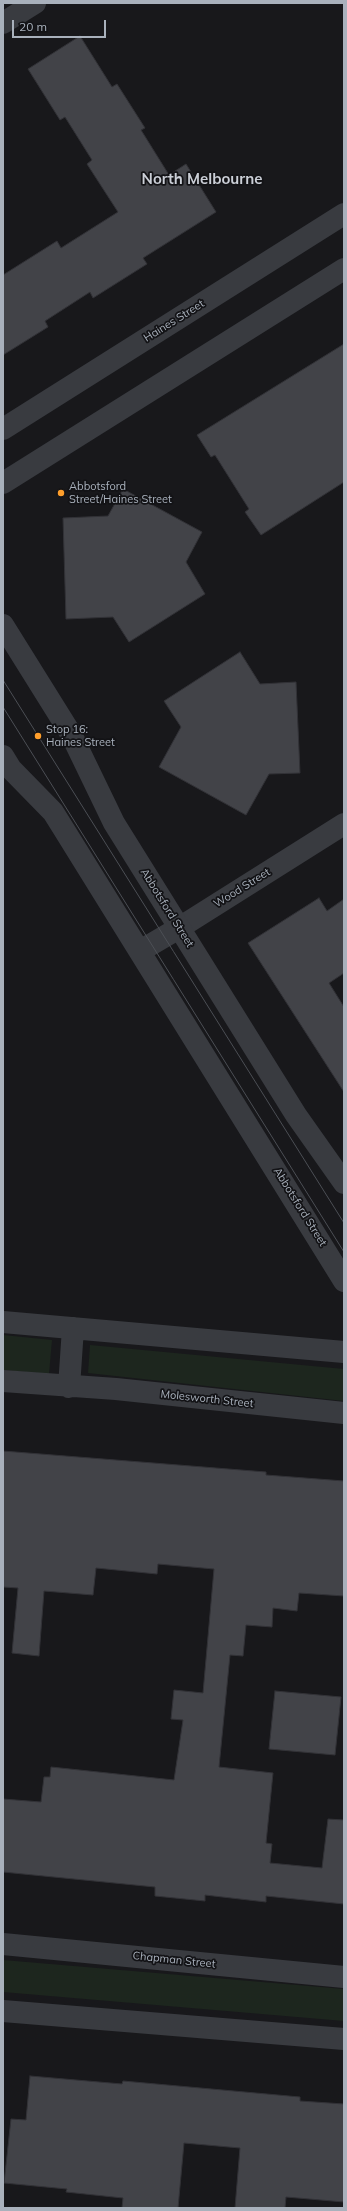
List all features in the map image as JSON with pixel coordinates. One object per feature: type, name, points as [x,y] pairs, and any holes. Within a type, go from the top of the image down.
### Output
[{"type":"street","points":[[3,23],[35,3]]},
{"type":"street","name":"Haines Street","points":[[3,429],[344,214]]},
{"type":"street","points":[[3,483],[344,269]]},
{"type":"street","name":"Abbotsford Street","points":[[3,625],[71,734],[114,823],[296,1115],[344,1183]]},
{"type":"street","name":"Abbotsford Street","points":[[3,756],[11,769],[53,812],[344,1281]]},
{"type":"street","name":"Wood Street","points":[[140,951],[344,824]]},
{"type":"street","points":[[3,1322],[344,1352]]},
{"type":"street","points":[[69,1387],[73,1328]]},
{"type":"street","name":"Molesworth Street","points":[[3,1381],[69,1387],[116,1389],[344,1413]]},
{"type":"street","name":"Chapman Street","points":[[3,1944],[344,1977]]},
{"type":"street","points":[[3,2011],[344,2039]]},
{"type":"shaded area","points":[[3,1335],[52,1340],[49,1374],[3,1370]]},
{"type":"shaded area","points":[[90,1345],[344,1369],[344,1401],[88,1373]]},
{"type":"shaded area","points":[[3,1960],[344,1989],[344,2021],[3,1992]]},
{"type":"building","points":[[80,36],[112,87],[117,84],[145,128],[141,130],[169,175],[186,164],[216,212],[143,258],[147,264],[93,298],[90,292],[45,321],[48,327],[3,355],[3,275],[57,241],[61,248],[118,212],[87,164],[92,160],[65,117],[60,120],[28,69]]},
{"type":"building","points":[[344,344],[344,482],[261,535],[245,512],[249,509],[215,455],[211,457],[197,435]]},
{"type":"building","points":[[123,489],[202,532],[186,562],[205,594],[129,642],[113,617],[66,619],[63,518],[108,516]]},
{"type":"building","points":[[240,652],[260,684],[296,682],[300,773],[269,774],[246,815],[159,767],[181,727],[164,701]]},
{"type":"building","points":[[319,898],[327,911],[344,899],[344,973],[329,983],[344,1007],[344,1092],[248,943]]},
{"type":"building","points":[[3,1451],[266,1472],[266,1475],[344,1481],[344,1596],[299,1593],[297,1611],[273,1608],[272,1627],[246,1625],[243,1656],[230,1655],[219,1767],[273,1773],[266,1843],[272,1844],[270,1863],[322,1868],[328,1819],[344,1820],[344,1904],[266,1896],[266,1902],[205,1895],[205,1901],[155,1896],[155,1887],[3,1872],[3,1799],[41,1802],[44,1777],[50,1777],[51,1767],[174,1780],[183,1720],[171,1719],[174,1690],[203,1693],[214,1569],[158,1564],[157,1574],[96,1568],[93,1595],[44,1591],[39,1656],[12,1653],[18,1588],[3,1587]]},
{"type":"building","points":[[275,1691],[341,1697],[335,1755],[269,1749]]},
{"type":"building","points":[[30,2076],[122,2084],[123,2081],[300,2097],[300,2101],[344,2104],[344,2202],[286,2197],[285,2208],[235,2208],[240,2148],[184,2143],[178,2208],[122,2208],[123,2198],[66,2192],[67,2189],[4,2183],[11,2119],[26,2120]]},
{"type":"tram line","points":[[3,680],[344,1223]]},
{"type":"tram line","points":[[3,707],[344,1252]]},
{"type":"place","name":"Abbotsford Street/Haines Street","points":[[61,493]]},
{"type":"place","name":"Stop 16: Haines Street","points":[[38,736]]},
{"type":"district","name":"North Melbourne","points":[[202,179]]}]
